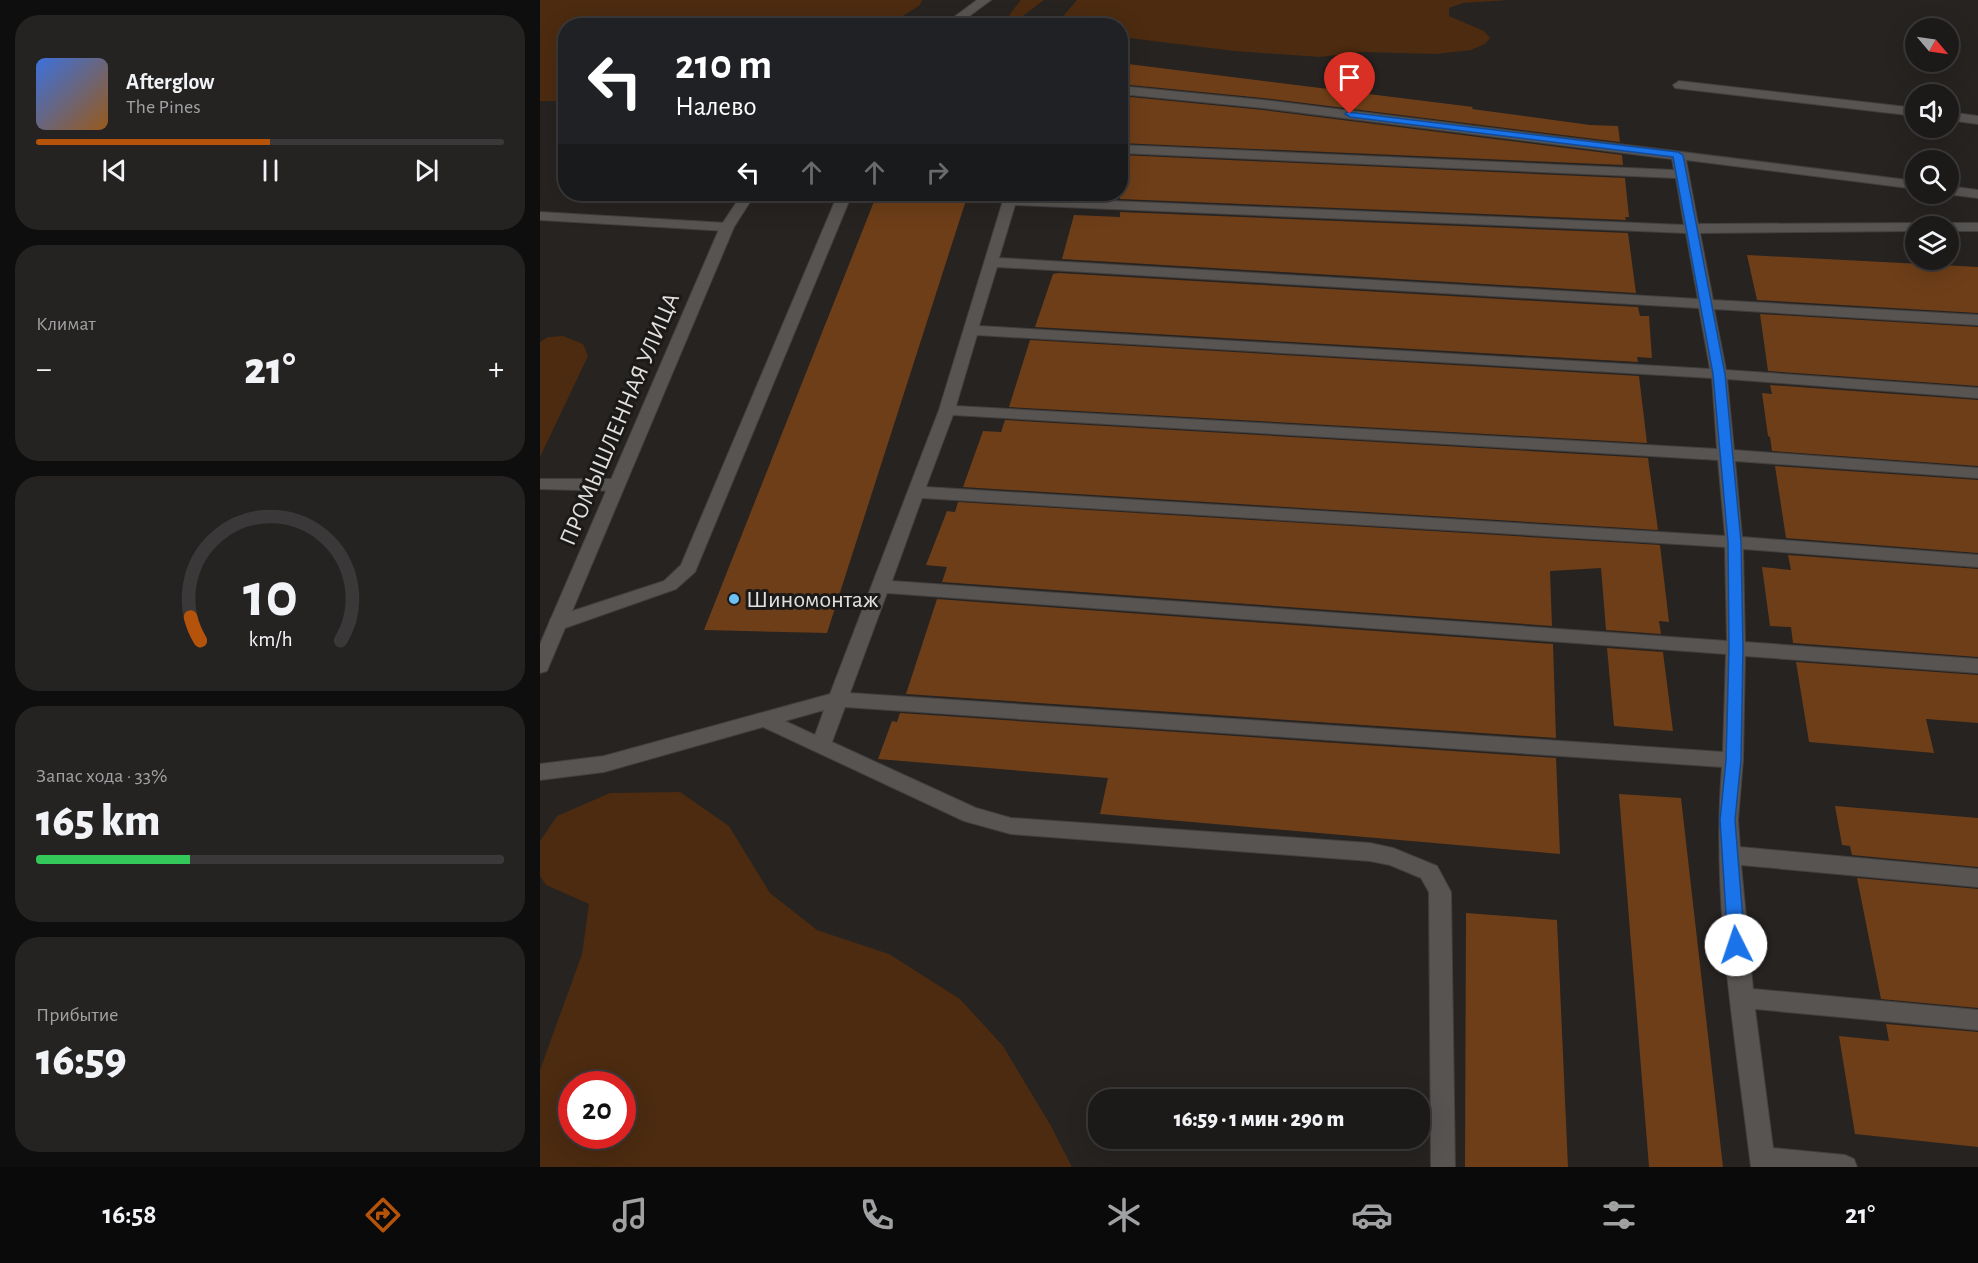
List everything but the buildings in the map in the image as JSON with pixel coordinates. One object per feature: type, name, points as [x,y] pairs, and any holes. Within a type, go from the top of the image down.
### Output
[{"type":"street","points":[[961,18],[985,0]]},
{"type":"street","points":[[1679,85],[1905,111]]},
{"type":"street","points":[[1128,91],[1263,104],[1905,185]]},
{"type":"street","points":[[1959,117],[1978,120]]},
{"type":"street","points":[[1128,149],[1680,174]]},
{"type":"street","points":[[1678,155],[1690,229],[1719,374],[1734,542],[1736,648],[1733,760],[1728,820],[1742,998],[1762,1163],[1845,1167]]},
{"type":"street","points":[[1959,191],[1978,194]]},
{"type":"street","name":"ПРОМЫШЛЕННАЯ УЛИЦА","points":[[540,666],[727,227],[744,201]]},
{"type":"street","points":[[558,623],[670,585],[688,568],[843,201]]},
{"type":"street","points":[[821,746],[947,410],[1009,201]]},
{"type":"street","points":[[1088,201],[1638,229],[1905,227]]},
{"type":"street","points":[[540,216],[727,227]]},
{"type":"street","points":[[1959,227],[1978,227]]},
{"type":"street","points":[[991,262],[1978,320]]},
{"type":"street","points":[[972,330],[1719,374],[1978,393]]},
{"type":"street","points":[[947,410],[1726,455],[1978,473]]},
{"type":"street","points":[[540,484],[617,485]]},
{"type":"street","points":[[916,492],[1734,542],[1978,561]]},
{"type":"street","points":[[880,586],[1978,666]]},
{"type":"street","points":[[540,772],[604,764],[838,699],[1733,760]]},
{"type":"street","points":[[763,720],[971,815],[1011,826],[1370,852],[1393,857],[1429,872],[1440,892],[1443,1167]]},
{"type":"street","points":[[1730,855],[1978,878]]},
{"type":"street","points":[[1742,998],[1978,1020]]},
{"type":"shaded area","points":[[540,0],[922,0],[920,5],[900,18],[558,18],[558,101],[540,101]]},
{"type":"shaded area","points":[[1021,0],[1044,0],[1023,16],[1014,18],[1009,15]]},
{"type":"shaded area","points":[[1077,0],[1510,0],[1463,3],[1449,8],[1449,16],[1484,31],[1490,38],[1485,44],[1471,50],[1437,54],[1361,52],[1320,57],[1234,51],[1128,38],[1128,18],[1066,18],[1064,15]]},
{"type":"shaded area","points":[[563,336],[583,344],[588,356],[540,457],[540,342],[548,337]]},
{"type":"shaded area","points":[[680,792],[729,826],[770,893],[817,930],[889,954],[960,999],[1003,1046],[1051,1126],[1072,1167],[540,1167],[540,1070],[582,954],[589,904],[546,885],[540,876],[540,841],[557,816],[610,793]]},
{"type":"place","name":"Шиномонтаж","points":[[734,599]]},
{"type":"route","points":[[1350,114],[1678,155],[1690,229],[1719,374],[1734,542],[1736,648],[1733,760],[1728,820],[1736,945]]}]
